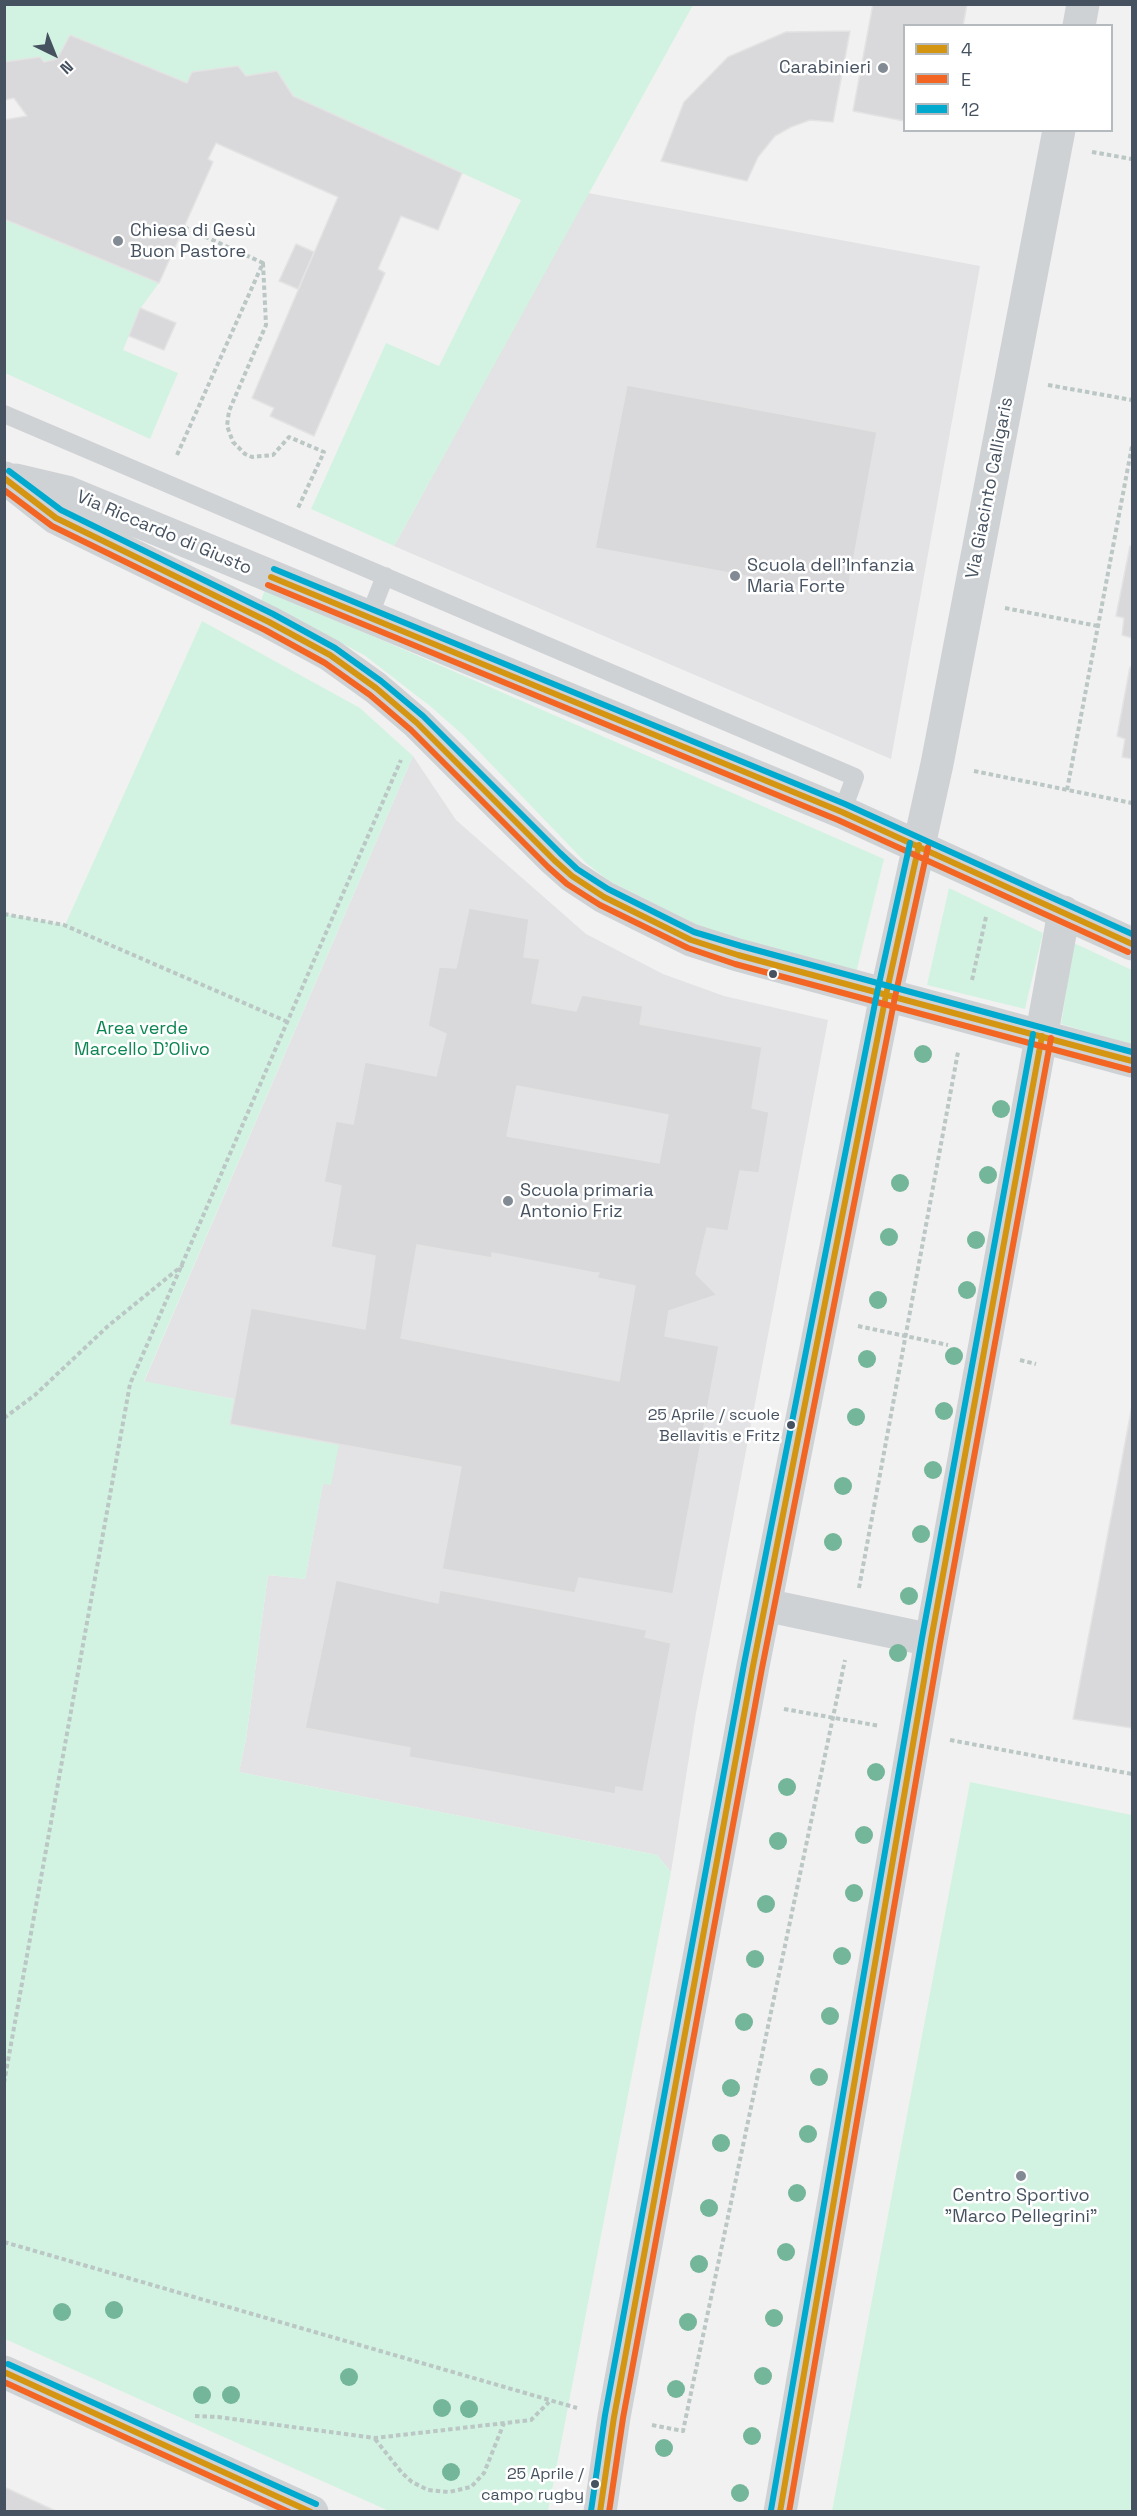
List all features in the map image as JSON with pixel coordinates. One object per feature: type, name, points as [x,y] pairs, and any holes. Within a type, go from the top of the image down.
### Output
[{"type":"street","points":[[1079,24],[1083,4]]},
{"type":"street","name":"Via Giacinto Calligaris","points":[[919,845],[1059,132]]},
{"type":"street","name":"Via Riccardo di Giusto","points":[[5,478],[68,492],[842,812],[919,845],[1132,944]]},
{"type":"street","name":"Via Riccardo di Giusto","points":[[5,478],[56,518],[269,622],[330,655],[376,688],[417,723],[554,860],[572,876],[604,897],[691,940],[738,956],[1132,1061]]},
{"type":"street","points":[[600,2511],[616,2405],[765,1605],[886,994],[919,845]]},
{"type":"street","points":[[780,2511],[931,1640],[1064,912]]},
{"type":"street","points":[[765,1605],[931,1640]]},
{"type":"street","points":[[4,2372],[312,2511]]},
{"type":"lane","points":[[4,414],[855,777],[842,812]]},
{"type":"lane","points":[[369,617],[385,576]]},
{"type":"path","points":[[184,227],[263,263]]},
{"type":"path","points":[[177,455],[263,263]]},
{"type":"path","points":[[263,263],[266,325],[228,411],[227,426],[233,442],[245,454],[252,457],[273,455],[290,437],[324,452],[298,509]]},
{"type":"path","points":[[1011,378],[1132,400]]},
{"type":"path","points":[[1066,790],[1132,446]]},
{"type":"path","points":[[968,602],[1098,626]]},
{"type":"path","points":[[4,2083],[130,1384],[405,751]]},
{"type":"path","points":[[964,769],[1132,803]]},
{"type":"path","points":[[971,984],[988,907]]},
{"type":"path","points":[[4,914],[64,925],[288,1022]]},
{"type":"path","points":[[859,1592],[958,1049]]},
{"type":"path","points":[[4,1418],[35,1395],[108,1326],[183,1264]]},
{"type":"path","points":[[853,1325],[958,1347]]},
{"type":"path","points":[[648,2424],[683,2432],[846,1655]]},
{"type":"path","points":[[784,1709],[880,1726]]},
{"type":"path","points":[[942,1738],[1132,1774]]},
{"type":"path","points":[[4,2242],[549,2402],[581,2409]]},
{"type":"path","points":[[158,2442],[192,2415],[218,2416],[375,2438],[531,2420],[549,2402]]},
{"type":"path","points":[[375,2438],[402,2473],[412,2482],[428,2490],[449,2492],[471,2487],[484,2473],[504,2423]]},
{"type":"shaded area","points":[[588,193],[980,266],[891,759],[394,546]]},
{"type":"shaded area","name":"Scuola primaria Antonio Friz","points":[[413,756],[456,820],[586,934],[663,974],[724,996],[828,1020],[696,1713],[671,1872],[657,1855],[239,1772],[246,1739],[268,1575],[305,1579],[323,1483],[331,1484],[230,1424],[234,1399],[144,1382]]},
{"type":"green space","points":[[4,5],[693,5],[394,546],[311,509],[386,343],[439,366],[521,200],[293,96],[277,71],[246,76],[238,66],[192,72],[187,83],[70,35],[57,59],[44,62],[40,57],[5,62]]},
{"type":"green space","points":[[5,219],[159,283],[140,309],[123,350],[178,373],[150,439],[5,373]]},
{"type":"green space","points":[[265,589],[884,859],[855,977],[703,928],[609,881],[586,863],[463,735],[430,706],[364,655],[261,601]]},
{"type":"green space","name":"Area verde Marcello D'Olivo","points":[[202,621],[360,708],[413,756],[144,1381],[234,1399],[230,1424],[339,1444],[331,1485],[323,1484],[305,1579],[268,1575],[246,1739],[239,1772],[657,1855],[671,1872],[548,2511],[389,2511],[5,2339],[5,914],[65,925]]},
{"type":"green space","points":[[949,888],[1043,933],[1025,1009],[927,985]]},
{"type":"green space","points":[[1074,943],[1132,970],[1132,1045],[1061,1024]]},
{"type":"green space","name":"Centro Sportivo \"Marco Pellegrini\"","points":[[970,1782],[1132,1815],[1132,2511],[832,2511]]},
{"type":"building","name":"Carabinieri","points":[[873,4],[967,4],[963,24],[903,24],[903,121],[853,111]]},
{"type":"building","points":[[850,31],[833,122],[810,120],[775,136],[758,157],[747,181],[661,161],[684,102],[728,57],[786,32]]},
{"type":"building","name":"Chiesa di Gesù Buon Pastore","points":[[70,35],[187,83],[192,72],[238,66],[246,76],[277,71],[293,96],[462,173],[438,230],[401,216],[378,269],[385,273],[314,436],[270,416],[274,408],[252,398],[338,197],[216,143],[208,159],[213,162],[159,283],[4,219],[4,120],[27,116],[14,98],[4,100],[4,62],[40,57],[44,62],[57,59]]},
{"type":"building","points":[[296,244],[314,252],[298,289],[279,281]]},
{"type":"building","points":[[140,308],[176,323],[164,350],[129,336]]},
{"type":"building","points":[[627,385],[877,432],[847,595],[595,548]]},
{"type":"building","points":[[1130,546],[1132,546],[1132,638],[1122,635],[1124,618],[1116,616]]},
{"type":"building","points":[[1130,667],[1132,668],[1132,759],[1122,757],[1125,739],[1117,736]]},
{"type":"building","points":[[469,908],[529,919],[524,957],[540,959],[532,1003],[576,1011],[582,995],[643,1006],[640,1024],[762,1047],[752,1108],[769,1112],[759,1173],[740,1171],[728,1231],[707,1228],[696,1274],[717,1295],[669,1311],[665,1336],[719,1346],[673,1594],[579,1578],[575,1593],[442,1569],[461,1467],[230,1424],[251,1308],[365,1329],[375,1256],[331,1247],[341,1186],[324,1182],[336,1121],[353,1124],[365,1062],[436,1076],[446,1034],[428,1026],[439,967],[456,968]],"holes":[[[517,1086],[668,1115],[659,1163],[507,1136]],[[417,1245],[492,1258],[492,1253],[599,1273],[597,1278],[635,1286],[619,1381],[401,1338]]]},
{"type":"building","points":[[1132,1406],[1132,1728],[1073,1719]]},
{"type":"building","points":[[336,1580],[438,1603],[440,1590],[647,1630],[645,1637],[671,1643],[643,1792],[616,1787],[615,1794],[409,1757],[410,1748],[305,1728]]},
{"type":"building","points":[[4,2487],[58,2512],[4,2512]]},
{"type":"transit line","name":"12","points":[[9,471],[61,510],[273,614],[335,648],[381,681],[423,716],[577,869],[608,889],[694,932],[1132,1052]]},
{"type":"transit line","name":"4","points":[[4,478],[56,518],[269,622],[330,655],[376,688],[417,723],[554,860],[572,876],[604,897],[691,940],[738,955],[1132,1061]]},
{"type":"transit line","name":"E","points":[[4,490],[52,526],[265,630],[325,663],[370,695],[411,730],[548,867],[567,884],[600,905],[688,948],[735,964],[1130,1070]]},
{"type":"transit line","name":"12","points":[[274,569],[845,804],[1132,934]]},
{"type":"transit line","name":"4","points":[[271,577],[842,812],[1132,944]]},
{"type":"transit line","name":"E","points":[[268,585],[838,820],[1128,952]]},
{"type":"transit line","name":"12","points":[[591,2511],[605,2415],[744,1664],[877,993],[910,843]]},
{"type":"transit line","name":"4","points":[[600,2512],[614,2417],[753,1666],[886,995],[919,845]]},
{"type":"transit line","name":"E","points":[[609,2512],[623,2418],[762,1668],[895,997],[928,847]]},
{"type":"transit line","name":"12","points":[[771,2510],[922,1638],[1033,1034]]},
{"type":"transit line","name":"4","points":[[780,2512],[931,1640],[1042,1036]]},
{"type":"transit line","name":"E","points":[[789,2512],[940,1642],[1051,1038]]},
{"type":"transit line","name":"12","points":[[8,2364],[316,2504]]},
{"type":"transit line","name":"4","points":[[4,2372],[311,2512]]},
{"type":"transit line","name":"E","points":[[4,2382],[289,2512]]},
{"type":"place","name":"Carabinieri","points":[[883,68]]},
{"type":"place","name":"Chiesa di Gesù Buon Pastore","points":[[118,241]]},
{"type":"place","name":"Scuola dell'Infanzia Maria Forte","points":[[735,576]]},
{"type":"place","name":"Scuola primaria Antonio Friz","points":[[508,1201]]},
{"type":"place","name":"25 Aprile / scuole Bellavitis e Fritz","points":[[791,1425]]},
{"type":"place","name":"Centro Sportivo \"Marco Pellegrini\"","points":[[1021,2176]]},
{"type":"place","name":"25 Aprile / campo rugby","points":[[595,2484]]}]
